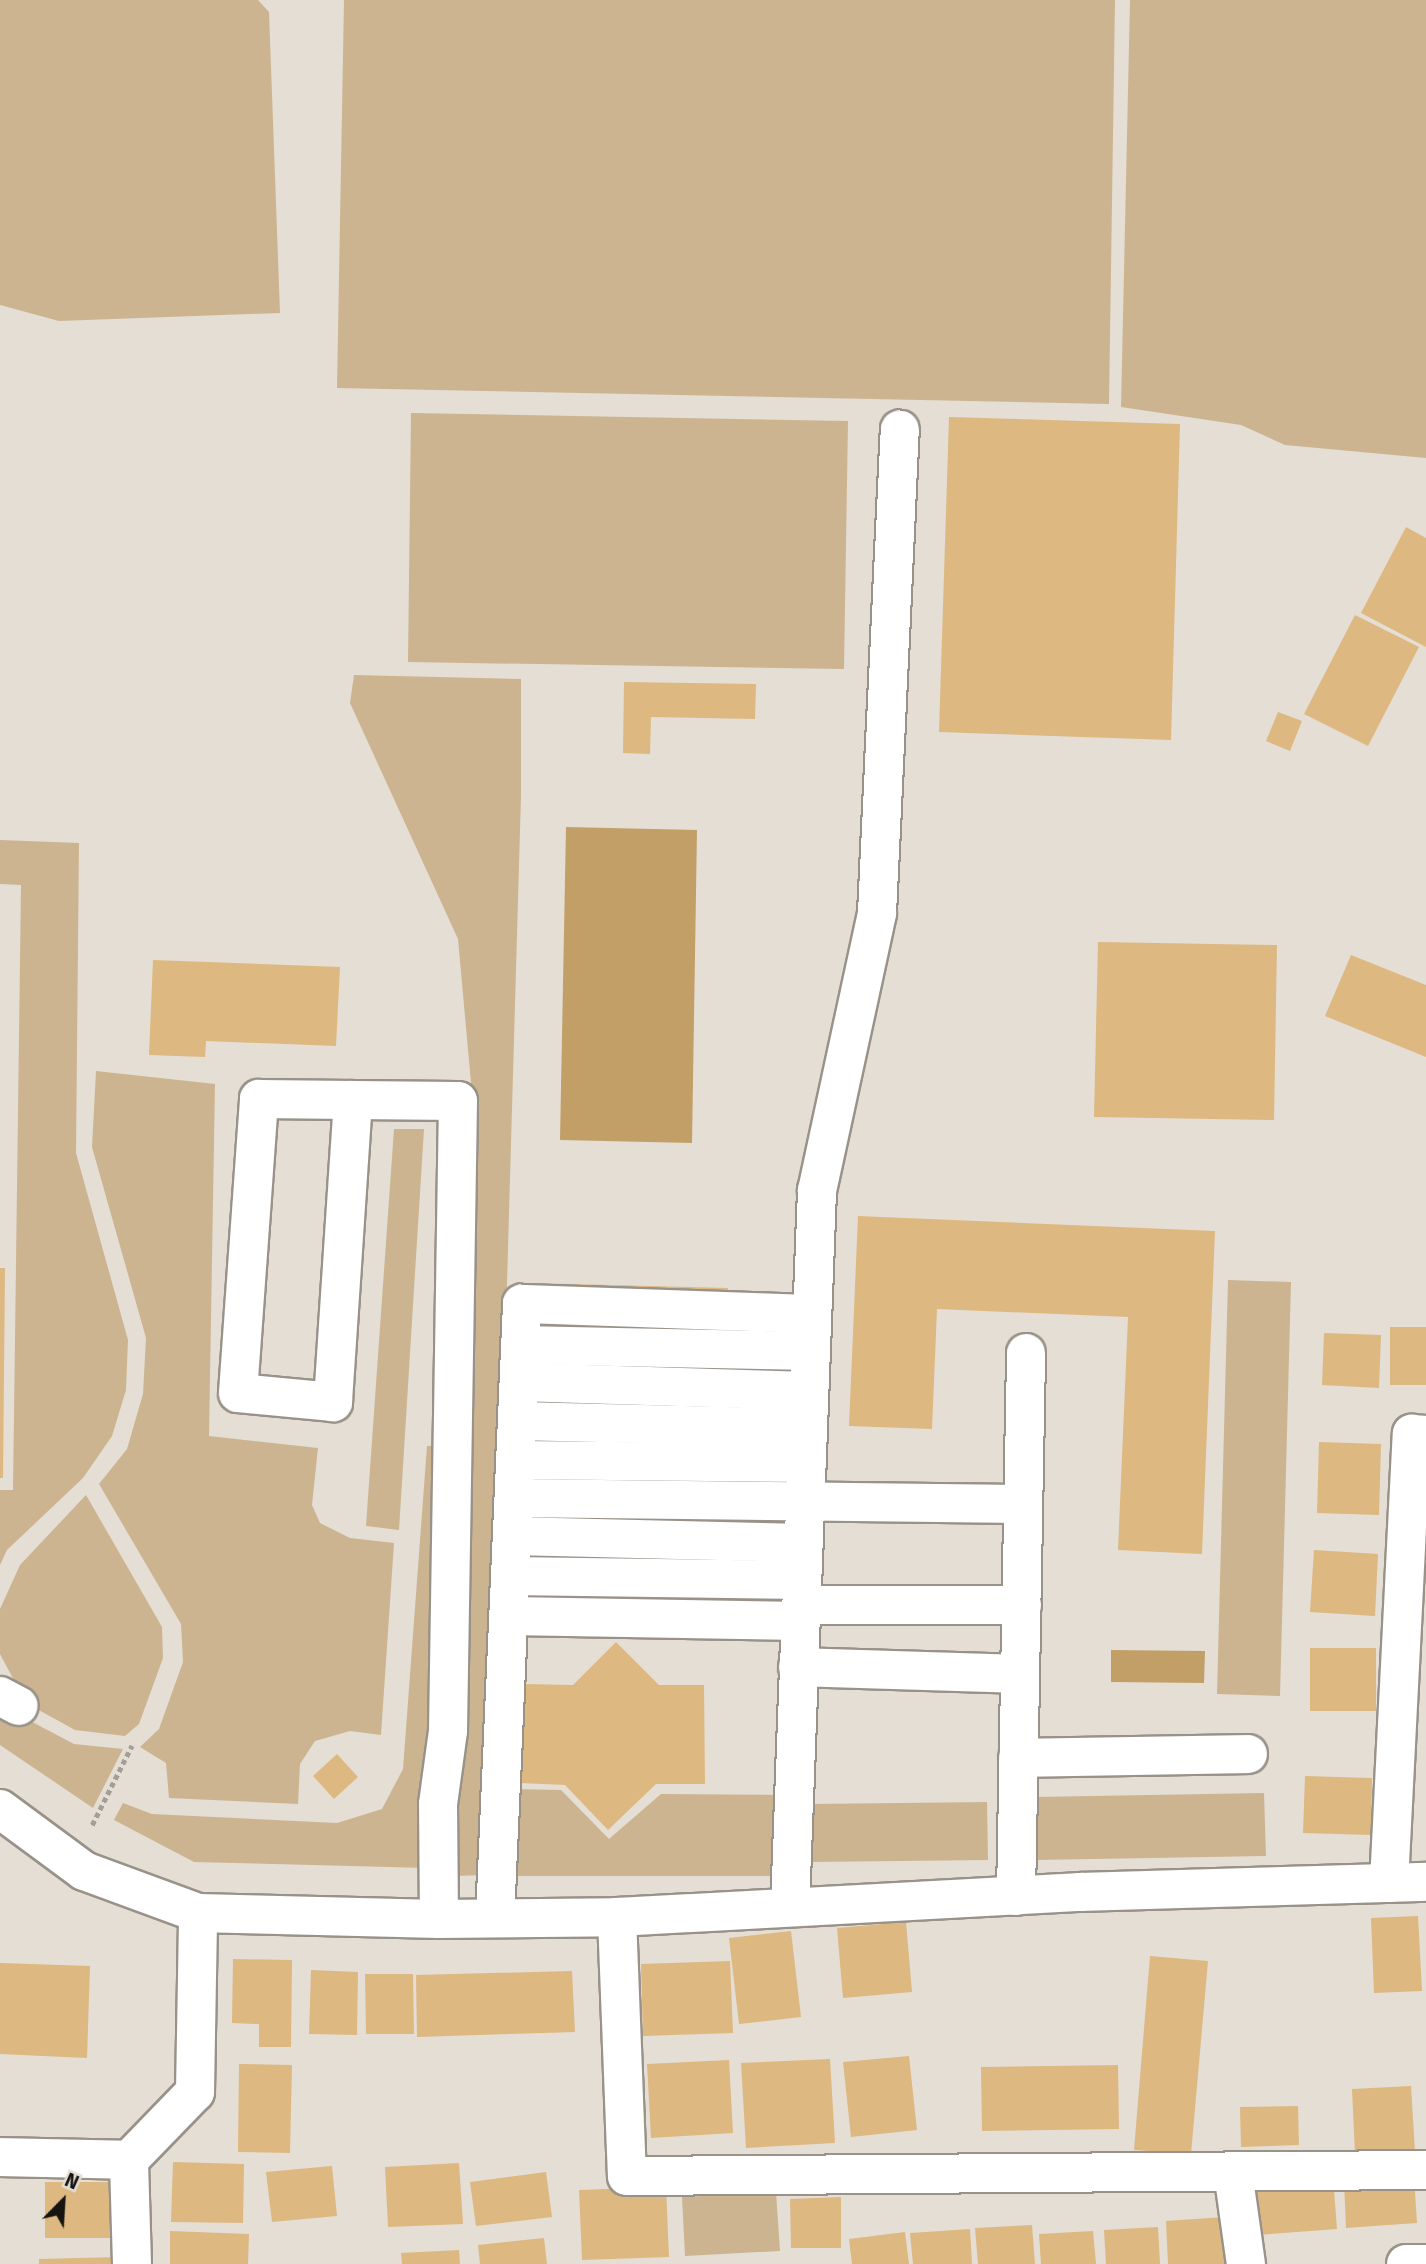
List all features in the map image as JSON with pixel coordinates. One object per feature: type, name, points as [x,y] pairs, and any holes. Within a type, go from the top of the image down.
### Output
[{"type":"street","points":[[790,1906],[817,1191],[877,914],[900,429]]},
{"type":"street","points":[[354,1100],[333,1402],[238,1393],[259,1099],[458,1101],[448,1731],[438,1804],[439,1919]]},
{"type":"street","points":[[519,1364],[811,1332]]},
{"type":"street","points":[[1016,1896],[1026,1353]]},
{"type":"street","points":[[495,1918],[519,1364]]},
{"type":"street","points":[[519,1364],[808,1427]]},
{"type":"street","points":[[517,1421],[808,1427]]},
{"type":"street","points":[[515,1460],[808,1427]]},
{"type":"street","points":[[0,1809],[84,1871],[198,1913],[439,1919],[617,1917],[1016,1896],[1408,1882],[1414,1646],[1412,1434],[1426,1435]]},
{"type":"street","points":[[514,1498],[1023,1504]]},
{"type":"street","points":[[512,1536],[802,1587]]},
{"type":"street","points":[[510,1576],[802,1587],[1022,1605]]},
{"type":"street","points":[[509,1616],[802,1587]]},
{"type":"street","points":[[798,1667],[1020,1674]]},
{"type":"street","points":[[1018,1758],[1248,1754]]},
{"type":"street","points":[[132,2264],[130,2160],[195,2092],[198,1913]]},
{"type":"street","points":[[617,1917],[627,2176],[1426,2170]]},
{"type":"street","points":[[0,2157],[130,2160]]},
{"type":"street","points":[[1233,2172],[1246,2264]]},
{"type":"street","points":[[1406,2264],[1426,2264]]},
{"type":"path","points":[[73,1863],[132,1745]]},
{"type":"shaded area","points":[[0,0],[258,0],[269,12],[280,313],[59,321],[0,305]]},
{"type":"shaded area","points":[[344,0],[1115,0],[1109,404],[337,388]]},
{"type":"shaded area","points":[[1130,0],[1426,0],[1426,458],[1285,445],[1241,425],[1121,407]]},
{"type":"shaded area","points":[[411,413],[848,421],[844,669],[408,662]]},
{"type":"shaded area","points":[[354,675],[521,679],[521,796],[490,1875],[451,1876],[473,1105],[458,939],[350,703]]},
{"type":"shaded area","points":[[566,827],[697,830],[692,1143],[560,1140]]},
{"type":"shaded area","points":[[0,840],[79,843],[76,1153],[128,1340],[126,1390],[112,1436],[83,1478],[7,1550],[0,1565],[0,1490],[13,1490],[21,885],[0,884]]},
{"type":"shaded area","points":[[96,1071],[215,1084],[209,1436],[318,1448],[312,1505],[320,1523],[350,1538],[394,1543],[381,1735],[350,1731],[315,1741],[300,1764],[298,1804],[169,1798],[166,1763],[140,1747],[159,1729],[183,1662],[181,1624],[99,1484],[127,1449],[143,1394],[146,1338],[92,1147]]},
{"type":"shaded area","points":[[394,1129],[424,1129],[399,1530],[366,1526]]},
{"type":"shaded area","points":[[1228,1280],[1291,1282],[1280,1696],[1217,1694]]},
{"type":"shaded area","points":[[427,1446],[444,1446],[427,1868],[194,1862],[114,1820],[123,1803],[152,1814],[337,1823],[382,1809],[403,1769]]},
{"type":"shaded area","points":[[86,1495],[162,1627],[163,1658],[139,1724],[125,1736],[75,1730],[26,1703],[0,1654],[0,1609],[20,1565]]},
{"type":"shaded area","points":[[1111,1650],[1205,1651],[1204,1683],[1111,1682]]},
{"type":"shaded area","points":[[0,1705],[74,1744],[123,1749],[93,1808],[0,1745]]},
{"type":"shaded area","points":[[508,1789],[561,1790],[609,1839],[661,1794],[783,1795],[782,1876],[507,1876]]},
{"type":"shaded area","points":[[1264,1793],[1266,1856],[1035,1860],[1034,1797]]},
{"type":"shaded area","points":[[987,1802],[988,1860],[811,1862],[811,1804]]},
{"type":"shaded area","points":[[776,2192],[780,2251],[685,2256],[682,2197]]},
{"type":"building","points":[[949,417],[1180,424],[1171,740],[939,732]]},
{"type":"building","points":[[1406,527],[1426,538],[1426,647],[1361,613]]},
{"type":"building","points":[[1355,615],[1419,647],[1368,746],[1304,714]]},
{"type":"building","points":[[624,682],[756,684],[755,719],[651,717],[650,754],[623,753]]},
{"type":"building","points":[[1278,712],[1302,721],[1290,751],[1266,741]]},
{"type":"building","points":[[1098,942],[1277,945],[1274,1120],[1094,1117]]},
{"type":"building","points":[[1351,955],[1426,985],[1426,1057],[1325,1016]]},
{"type":"building","points":[[153,960],[340,967],[336,1046],[206,1041],[205,1057],[149,1055]]},
{"type":"building","points":[[858,1216],[1215,1231],[1202,1554],[1118,1550],[1128,1317],[937,1309],[932,1429],[849,1426]]},
{"type":"building","points":[[0,1268],[5,1268],[3,1478],[0,1478]]},
{"type":"building","points":[[531,1283],[728,1288],[727,1304],[531,1299]]},
{"type":"building","points":[[1390,1327],[1426,1327],[1426,1385],[1390,1385]]},
{"type":"building","points":[[1324,1333],[1381,1335],[1379,1388],[1322,1385]]},
{"type":"building","points":[[1319,1442],[1381,1444],[1379,1515],[1317,1513]]},
{"type":"building","points":[[1314,1550],[1378,1554],[1375,1616],[1310,1612]]},
{"type":"building","points":[[616,1642],[659,1685],[704,1685],[705,1784],[656,1784],[608,1830],[565,1785],[520,1783],[523,1684],[573,1685]]},
{"type":"building","points":[[1310,1648],[1376,1648],[1376,1711],[1310,1711]]},
{"type":"building","points":[[337,1754],[358,1777],[334,1799],[313,1776]]},
{"type":"building","points":[[1305,1776],[1372,1778],[1371,1835],[1303,1833]]},
{"type":"building","points":[[1418,1916],[1422,1991],[1374,1993],[1371,1918]]},
{"type":"building","points":[[906,1922],[912,1992],[843,1998],[837,1928]]},
{"type":"building","points":[[791,1931],[801,2017],[739,2024],[729,1938]]},
{"type":"building","points":[[1150,1956],[1208,1961],[1191,2154],[1134,2150]]},
{"type":"building","points":[[233,1959],[292,1960],[291,2047],[259,2047],[259,2024],[232,2023]]},
{"type":"building","points":[[730,1961],[733,2033],[643,2036],[641,1964]]},
{"type":"building","points":[[0,1963],[90,1966],[87,2058],[0,2054]]},
{"type":"building","points":[[311,1970],[358,1972],[357,2035],[309,2034]]},
{"type":"building","points":[[572,1971],[575,2032],[417,2037],[416,1975]]},
{"type":"building","points":[[365,1974],[413,1974],[414,2034],[366,2034]]},
{"type":"building","points":[[909,2056],[917,2130],[851,2137],[843,2062]]},
{"type":"building","points":[[830,2059],[835,2143],[746,2148],[741,2063]]},
{"type":"building","points":[[729,2060],[733,2133],[651,2138],[647,2064]]},
{"type":"building","points":[[239,2064],[292,2065],[290,2153],[238,2152]]},
{"type":"building","points":[[1118,2065],[1119,2129],[982,2131],[981,2067]]},
{"type":"building","points":[[1411,2086],[1415,2152],[1355,2154],[1352,2089]]},
{"type":"building","points":[[1298,2106],[1299,2145],[1241,2147],[1240,2107]]},
{"type":"building","points":[[173,2162],[244,2164],[243,2223],[171,2222]]},
{"type":"building","points":[[459,2163],[463,2224],[388,2227],[385,2167]]},
{"type":"building","points":[[332,2166],[337,2216],[272,2222],[266,2172]]},
{"type":"building","points":[[546,2172],[552,2217],[476,2226],[470,2182]]},
{"type":"building","points":[[1333,2177],[1337,2229],[1258,2235],[1253,2184]]},
{"type":"building","points":[[1414,2177],[1417,2223],[1346,2228],[1344,2181]]},
{"type":"building","points":[[45,2182],[114,2182],[114,2238],[45,2238]]},
{"type":"building","points":[[666,2187],[669,2257],[582,2260],[579,2190]]},
{"type":"building","points":[[841,2197],[841,2248],[791,2248],[790,2199]]},
{"type":"building","points":[[1224,2217],[1227,2264],[1168,2264],[1166,2221]]},
{"type":"building","points":[[1032,2225],[1035,2264],[978,2264],[975,2228]]},
{"type":"building","points":[[1158,2227],[1160,2264],[1106,2264],[1104,2230]]},
{"type":"building","points":[[970,2229],[972,2264],[913,2264],[910,2233]]},
{"type":"building","points":[[170,2231],[249,2234],[248,2264],[170,2264]]},
{"type":"building","points":[[1093,2231],[1096,2264],[1041,2264],[1039,2234]]},
{"type":"building","points":[[905,2232],[909,2264],[852,2264],[849,2239]]},
{"type":"building","points":[[544,2238],[547,2264],[480,2264],[478,2245]]},
{"type":"building","points":[[459,2250],[460,2264],[402,2264],[401,2253]]},
{"type":"building","points":[[119,2257],[119,2264],[39,2264],[39,2259]]}]
